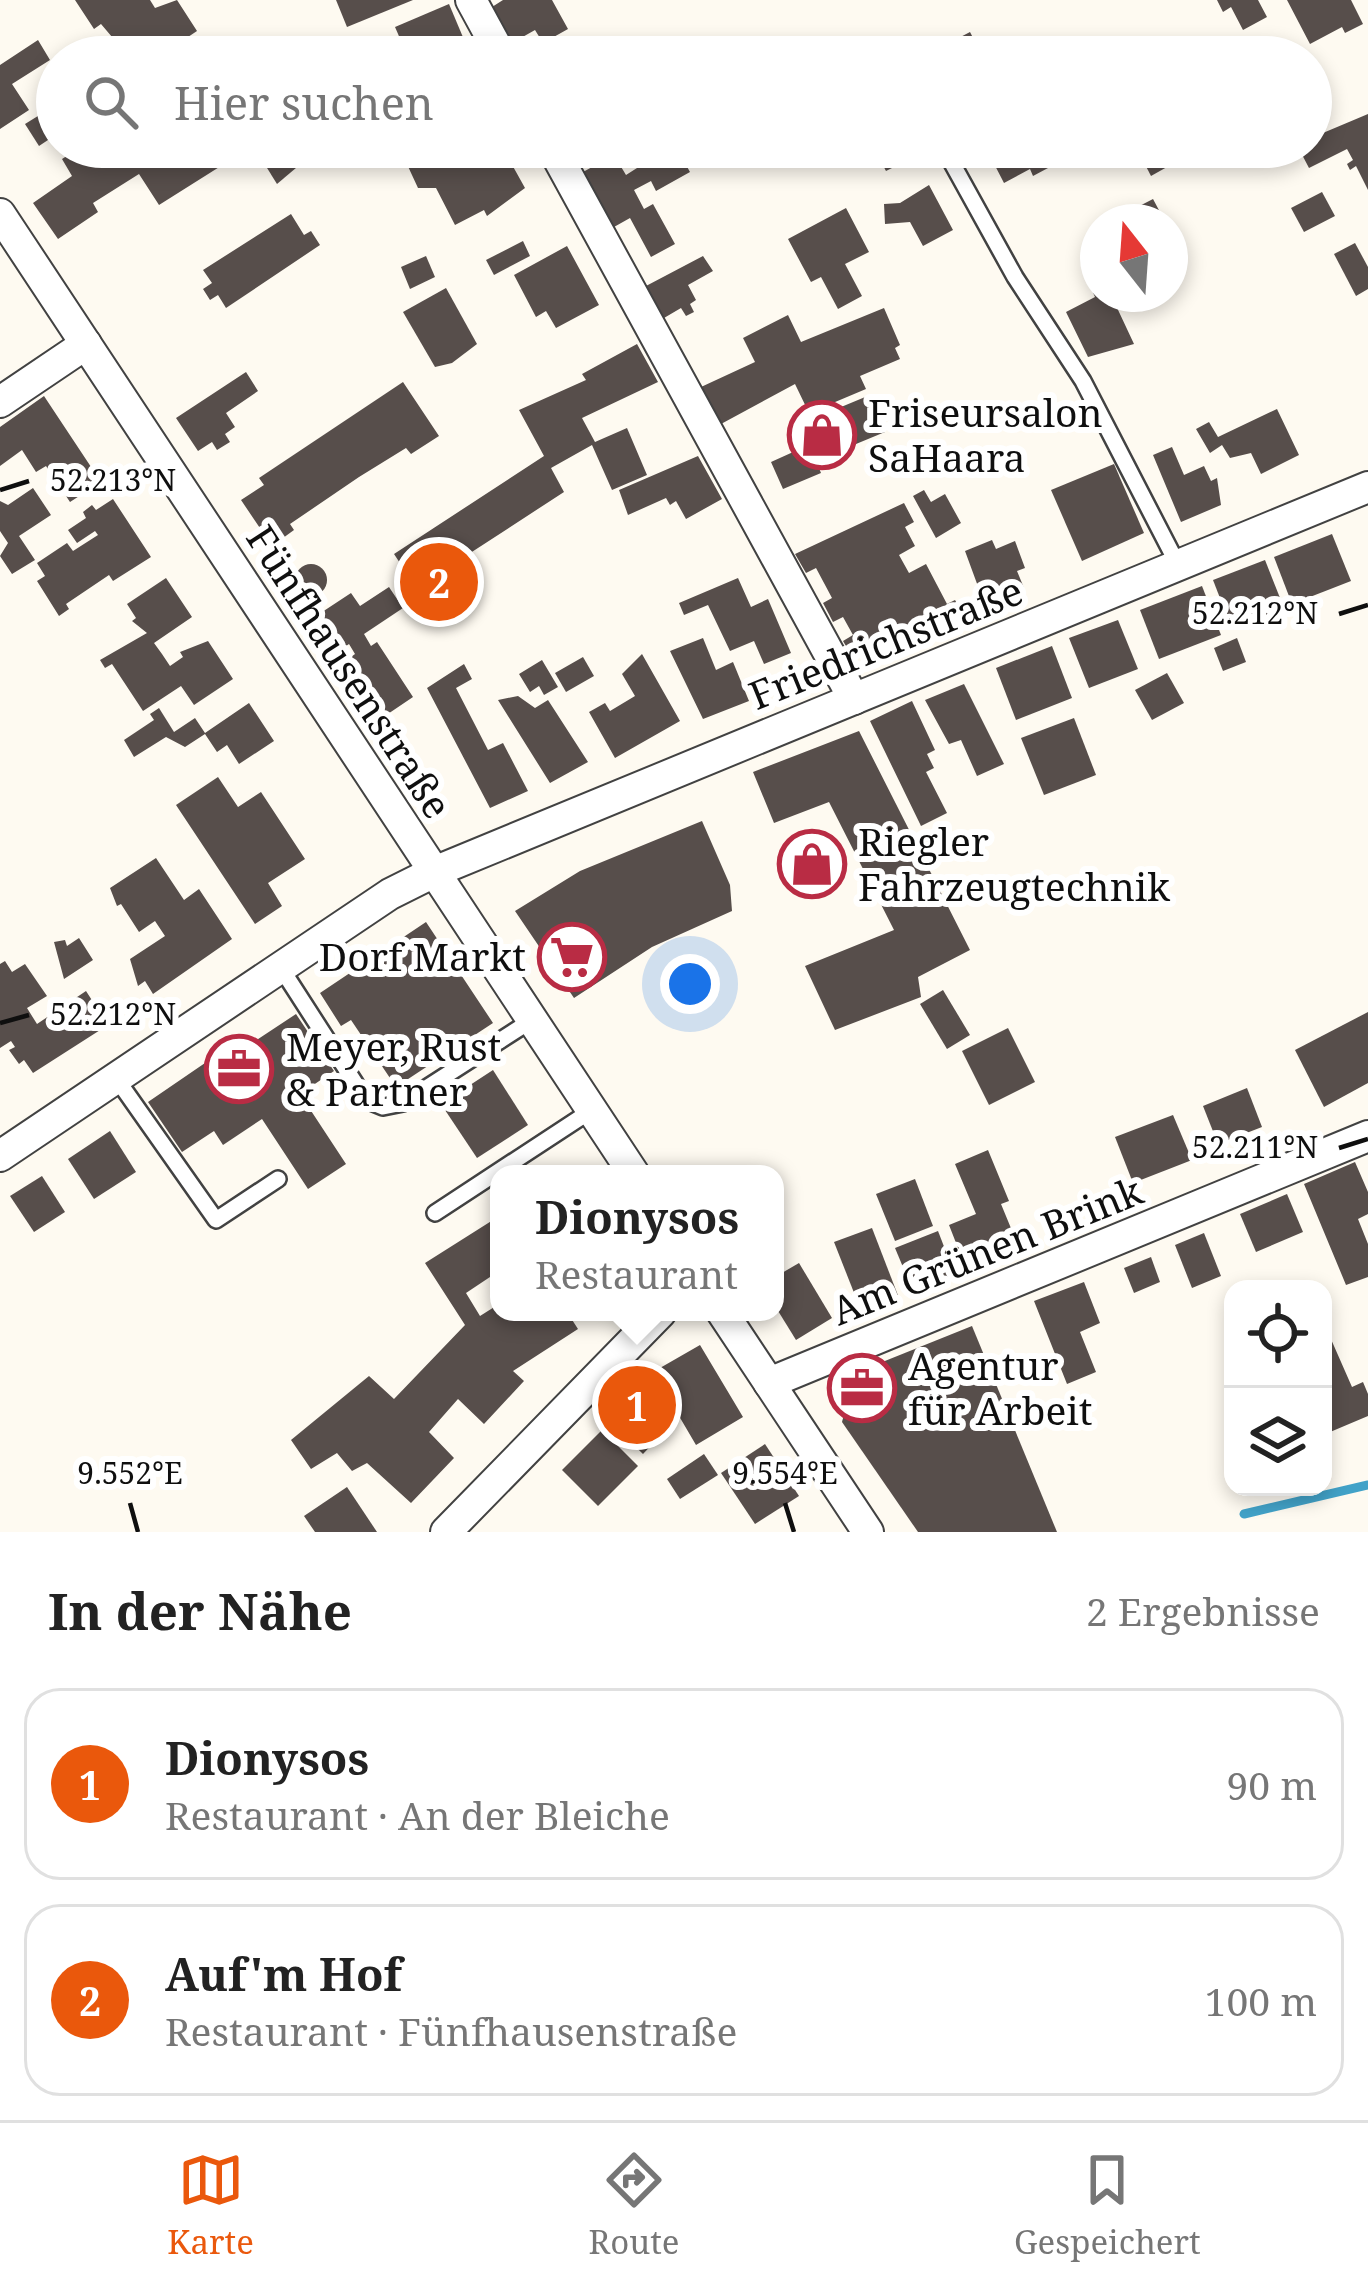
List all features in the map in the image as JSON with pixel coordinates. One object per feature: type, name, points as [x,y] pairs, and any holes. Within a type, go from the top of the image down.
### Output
[{"type":"street","points":[[471,0],[491,36]]},
{"type":"street","points":[[563,168],[854,699]]},
{"type":"street","name":"Fünfhausenstraße","points":[[0,214],[628,1165]]},
{"type":"street","points":[[0,402],[86,344]]},
{"type":"street","name":"Friedrichstraße","points":[[0,1156],[390,894],[434,872],[1368,487]]},
{"type":"street","name":"Am Grünen Brink","points":[[769,1383],[1368,1136]]},
{"type":"street","points":[[446,1532],[653,1321]]},
{"type":"street","points":[[728,1321],[868,1532]]},
{"type":"lane","points":[[955,168],[1015,278],[1083,381],[1178,565]]},
{"type":"lane","points":[[281,968],[366,1100],[383,1107],[413,1097],[532,1020]]},
{"type":"lane","points":[[116,1078],[216,1220],[278,1179]]},
{"type":"lane","points":[[508,1165],[592,1110]]},
{"type":"lane","points":[[435,1213],[490,1177]]},
{"type":"building","points":[[75,0],[150,0],[155,8],[177,0],[197,31],[190,36],[111,36],[101,24],[94,29]]},
{"type":"building","points":[[336,0],[413,0],[347,27]]},
{"type":"building","points":[[503,0],[552,0],[568,29],[556,36],[539,36],[535,30],[508,36],[492,7]]},
{"type":"building","points":[[1217,0],[1258,0],[1267,17],[1243,30],[1231,7],[1223,12]]},
{"type":"building","points":[[1287,0],[1351,0],[1363,24],[1345,33],[1342,27],[1325,36],[1306,36]]},
{"type":"building","points":[[449,4],[462,36],[399,36],[395,27]]},
{"type":"building","points":[[36,41],[36,69],[12,84],[29,110],[0,129],[0,65]]},
{"type":"building","points":[[1368,114],[1368,190],[1356,166],[1350,170],[1347,164],[1353,160],[1347,149],[1332,156],[1332,129]]},
{"type":"building","points":[[36,117],[36,141],[25,124]]},
{"type":"building","points":[[67,168],[218,168],[159,205],[139,174],[93,203],[98,212],[58,239],[33,203],[72,176]]},
{"type":"building","points":[[267,168],[296,168],[277,184]]},
{"type":"building","points":[[409,168],[514,168],[525,188],[487,216],[484,210],[455,225],[436,188],[418,188]]},
{"type":"building","points":[[622,168],[626,175],[637,168],[688,168],[690,172],[656,191],[651,181],[634,190],[644,209],[653,204],[675,244],[651,257],[630,218],[614,227],[583,172]]},
{"type":"building","points":[[996,168],[1048,168],[1033,176],[1030,169],[1004,183]]},
{"type":"building","points":[[929,185],[953,230],[923,246],[910,222],[885,224],[884,204],[900,203]]},
{"type":"building","points":[[1322,192],[1335,216],[1304,232],[1291,208]]},
{"type":"building","points":[[846,208],[869,252],[845,264],[862,296],[838,309],[821,277],[811,282],[788,239]]},
{"type":"building","points":[[291,214],[304,235],[311,231],[320,245],[226,308],[218,295],[210,300],[203,289],[212,283],[203,270]]},
{"type":"building","points":[[523,241],[530,256],[494,275],[486,260]]},
{"type":"building","points":[[1355,243],[1368,267],[1368,289],[1356,296],[1334,254]]},
{"type":"building","points":[[567,246],[599,305],[556,328],[546,311],[536,317],[514,275]]},
{"type":"building","points":[[426,256],[435,277],[410,289],[401,267]]},
{"type":"building","points":[[703,256],[713,271],[688,285],[696,300],[690,304],[694,312],[686,316],[681,308],[664,318],[646,286]]},
{"type":"building","points":[[446,288],[477,344],[452,363],[435,367],[403,312]]},
{"type":"building","points":[[1080,305],[1080,312],[1119,312],[1134,344],[1088,357],[1066,312]]},
{"type":"building","points":[[884,308],[900,345],[895,348],[900,359],[860,376],[866,389],[809,413],[795,384],[721,424],[701,387],[755,362],[743,338],[788,315],[801,342]]},
{"type":"building","points":[[637,344],[658,382],[582,418],[595,442],[627,428],[647,475],[612,490],[592,445],[551,468],[564,492],[461,559],[481,590],[437,619],[394,554],[544,456],[519,410],[586,380],[582,374]]},
{"type":"building","points":[[246,372],[258,391],[226,413],[235,427],[225,434],[230,442],[217,450],[212,442],[198,451],[176,418]]},
{"type":"building","points":[[403,382],[439,436],[411,454],[406,448],[359,477],[290,524],[294,530],[272,546],[241,500],[264,485],[259,478]]},
{"type":"building","points":[[870,395],[885,432],[827,456],[823,446],[812,451],[821,473],[783,489],[771,462],[802,448],[793,427]]},
{"type":"building","points":[[44,396],[101,482],[70,502],[46,466],[36,472],[22,450],[0,466],[0,427]]},
{"type":"building","points":[[1277,409],[1299,455],[1261,474],[1251,453],[1230,458],[1222,445],[1210,453],[1196,429],[1209,422],[1218,437]]},
{"type":"building","points":[[1172,447],[1184,475],[1204,466],[1211,481],[1217,478],[1221,505],[1181,522],[1153,455]]},
{"type":"building","points":[[698,456],[722,499],[686,519],[676,501],[670,505],[666,498],[628,515],[619,490]]},
{"type":"building","points":[[1114,464],[1144,533],[1082,561],[1051,490]]},
{"type":"building","points":[[33,488],[51,515],[19,536],[35,560],[12,574],[0,556],[8,543],[0,531],[0,501],[8,505]]},
{"type":"building","points":[[924,490],[931,502],[945,494],[961,523],[936,538],[913,496]]},
{"type":"building","points":[[113,499],[151,557],[113,581],[109,575],[66,604],[69,609],[59,616],[37,581],[45,576],[37,563],[67,543],[73,551],[98,535],[95,531],[77,543],[68,530],[86,518],[83,512],[92,505],[96,510]]},
{"type":"building","points":[[904,503],[914,522],[905,527],[915,546],[899,555],[909,573],[926,564],[947,604],[955,600],[965,617],[913,638],[907,627],[906,632],[854,660],[843,641],[853,635],[843,617],[833,622],[823,603],[832,598],[816,568],[806,573],[795,554]]},
{"type":"building","points":[[1332,534],[1351,581],[1292,604],[1274,557]]},
{"type":"building","points":[[992,540],[996,549],[1015,541],[1025,568],[1017,571],[1024,588],[983,600],[965,551]]},
{"type":"building","points":[[1265,560],[1284,608],[1232,629],[1213,580]]},
{"type":"building","points":[[311,564],[322,569],[327,580],[322,591],[311,596],[300,591],[295,580],[300,569]]},
{"type":"building","points":[[166,578],[192,617],[154,643],[170,666],[183,657],[180,652],[208,641],[233,679],[194,705],[181,686],[143,711],[112,664],[105,668],[100,660],[147,633],[132,621],[136,618],[127,604]]},
{"type":"building","points":[[738,578],[751,607],[768,599],[791,653],[764,664],[754,641],[730,651],[708,605],[684,615],[679,603]]},
{"type":"building","points":[[1202,586],[1221,635],[1159,659],[1140,610]]},
{"type":"building","points":[[389,587],[403,608],[364,634],[371,646],[377,642],[413,697],[376,722],[364,704],[372,698],[347,660],[355,654],[349,644],[333,655],[310,620],[351,593],[360,606]]},
{"type":"building","points":[[1118,620],[1138,669],[1089,688],[1069,638]]},
{"type":"building","points":[[703,638],[716,670],[733,662],[749,701],[703,719],[670,651]]},
{"type":"building","points":[[1237,638],[1246,662],[1223,671],[1214,648]]},
{"type":"building","points":[[1052,646],[1072,698],[1016,720],[996,668]]},
{"type":"building","points":[[642,654],[680,721],[615,758],[589,712],[605,703],[610,711],[635,696],[622,674]]},
{"type":"building","points":[[583,657],[594,676],[566,692],[555,673]]},
{"type":"building","points":[[542,660],[558,687],[544,695],[539,686],[530,692],[519,674]]},
{"type":"building","points":[[464,664],[472,679],[456,688],[488,750],[503,743],[528,791],[490,808],[427,688]]},
{"type":"building","points":[[1167,673],[1184,703],[1152,720],[1135,690]]},
{"type":"building","points":[[964,684],[1004,764],[977,776],[961,740],[949,744],[925,700]]},
{"type":"building","points":[[518,696],[535,708],[548,700],[588,762],[550,783],[498,700]]},
{"type":"building","points":[[912,701],[935,750],[927,754],[934,768],[926,772],[947,813],[921,826],[870,721]]},
{"type":"building","points":[[249,703],[274,741],[239,764],[227,745],[217,752],[205,734],[185,747],[166,737],[134,757],[124,740],[154,720],[150,714],[159,708],[174,732],[195,718],[205,733]]},
{"type":"building","points":[[1074,718],[1096,775],[1044,795],[1021,738]]},
{"type":"building","points":[[859,731],[970,950],[918,977],[921,997],[835,1030],[805,966],[894,930],[829,802],[774,823],[753,772]]},
{"type":"building","points":[[218,777],[238,807],[261,792],[305,859],[268,883],[282,906],[255,924],[176,805]]},
{"type":"building","points":[[702,821],[730,885],[732,911],[652,947],[574,998],[515,911],[580,871]]},
{"type":"building","points":[[156,858],[184,900],[199,889],[232,939],[153,994],[145,981],[138,986],[130,959],[165,936],[155,921],[139,932],[121,904],[117,906],[110,888]]},
{"type":"building","points":[[426,922],[493,1023],[396,1087],[351,1020],[341,1026],[320,993]]},
{"type":"building","points":[[79,938],[93,960],[64,979],[54,942],[65,940],[67,946]]},
{"type":"building","points":[[5,961],[12,972],[25,964],[47,996],[27,1008],[37,1024],[86,991],[108,1025],[33,1073],[9,1050],[15,1047],[11,1041],[0,1048],[0,964]]},
{"type":"building","points":[[943,990],[970,1035],[947,1049],[920,1004]]},
{"type":"building","points":[[1368,1012],[1368,1083],[1324,1107],[1295,1050]]},
{"type":"building","points":[[296,1014],[334,1071],[300,1094],[346,1164],[308,1189],[262,1119],[223,1145],[214,1131],[182,1152],[148,1102],[205,1063],[210,1071]]},
{"type":"building","points":[[1008,1028],[1035,1082],[989,1105],[962,1051]]},
{"type":"building","points":[[493,1070],[528,1125],[477,1158],[441,1104]]},
{"type":"building","points":[[1247,1088],[1262,1127],[1218,1144],[1203,1106]]},
{"type":"building","points":[[1173,1115],[1192,1160],[1133,1183],[1115,1137]]},
{"type":"building","points":[[110,1131],[136,1172],[94,1199],[68,1159]]},
{"type":"building","points":[[988,1150],[1009,1201],[1001,1204],[1020,1250],[967,1271],[949,1225],[976,1214],[955,1164]]},
{"type":"building","points":[[1355,1162],[1368,1192],[1368,1214],[1358,1219],[1368,1244],[1368,1277],[1346,1285],[1304,1184]]},
{"type":"building","points":[[42,1176],[65,1212],[34,1232],[10,1196]]},
{"type":"building","points":[[915,1179],[933,1226],[895,1241],[876,1194]]},
{"type":"building","points":[[1287,1194],[1303,1232],[1256,1252],[1240,1214]]},
{"type":"building","points":[[490,1222],[490,1277],[466,1293],[480,1316],[490,1310],[490,1321],[573,1321],[578,1329],[513,1371],[524,1381],[484,1424],[458,1399],[429,1432],[454,1458],[411,1503],[367,1463],[352,1471],[337,1453],[311,1469],[291,1440],[369,1376],[394,1399],[465,1325],[425,1263]]},
{"type":"building","points":[[872,1228],[899,1298],[862,1313],[834,1242]]},
{"type":"building","points":[[938,1231],[955,1275],[913,1291],[895,1248]]},
{"type":"building","points":[[1204,1233],[1221,1276],[1192,1288],[1175,1245]]},
{"type":"building","points":[[1151,1257],[1160,1282],[1134,1293],[1124,1268]]},
{"type":"building","points":[[799,1263],[832,1318],[796,1340],[784,1321],[784,1272]]},
{"type":"building","points":[[1084,1282],[1100,1323],[1080,1332],[1096,1372],[1067,1384],[1034,1301]]},
{"type":"building","points":[[972,1326],[1057,1532],[918,1532],[842,1422],[855,1373]]},
{"type":"building","points":[[1332,1341],[1352,1387],[1363,1382],[1368,1416],[1332,1431]]},
{"type":"building","points":[[700,1345],[743,1417],[696,1445],[679,1416],[643,1454],[608,1420],[653,1372]]},
{"type":"building","points":[[602,1430],[638,1466],[598,1506],[562,1470]]},
{"type":"building","points":[[765,1444],[799,1496],[755,1524],[721,1473]]},
{"type":"building","points":[[704,1454],[718,1475],[680,1499],[667,1479]]},
{"type":"building","points":[[347,1487],[377,1532],[315,1532],[304,1516]]},
{"type":"waterway","points":[[1244,1514],[1368,1485]]},
{"type":"place","name":"Friseursalon SaHaara","points":[[822,435]]},
{"type":"place","name":"Auf'm Hof","points":[[439,582]]},
{"type":"place","name":"Riegler Fahrzeugtechnik","points":[[812,864]]},
{"type":"place","name":"Dorf Markt","points":[[572,957]]},
{"type":"place","name":"Meyer, Rust & Partner","points":[[239,1069]]},
{"type":"place","name":"Agentur für Arbeit","points":[[862,1388]]},
{"type":"place","name":"Dionysos","points":[[637,1405]]}]
